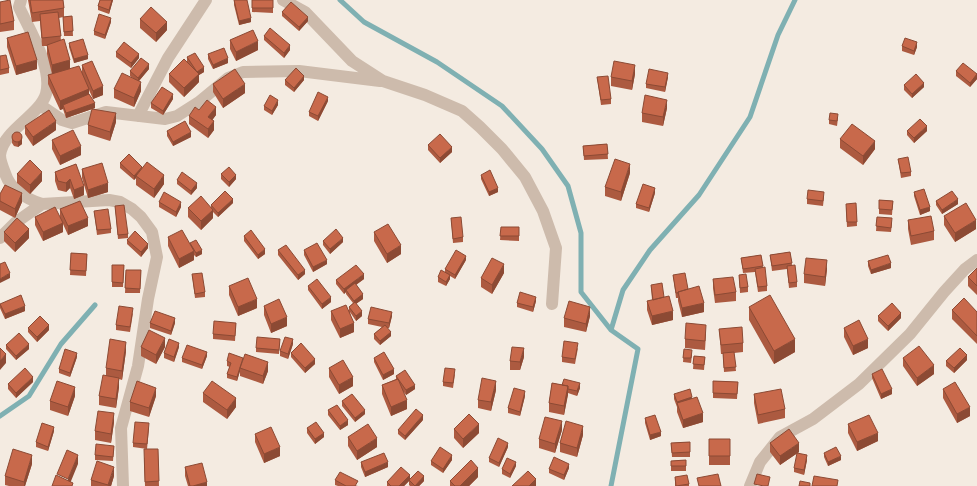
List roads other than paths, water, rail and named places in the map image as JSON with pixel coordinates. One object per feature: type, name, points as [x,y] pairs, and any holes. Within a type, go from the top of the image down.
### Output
[{"type":"street","points":[[21,0],[19,8],[42,55],[46,77],[46,93],[40,105],[3,146],[0,156],[7,180],[18,192],[42,204],[109,200],[120,202],[142,218],[152,232],[157,257],[148,299],[138,366],[121,428],[123,486]]},
{"type":"street","points":[[138,116],[168,58],[206,0]]},
{"type":"street","points":[[283,0],[305,12],[352,61],[383,81]]},
{"type":"street","points":[[40,105],[62,120],[72,123],[106,112],[165,119],[177,116],[199,102],[228,78],[244,72],[299,71],[383,81],[425,95],[462,111],[480,126],[502,149],[525,177],[543,211],[556,248],[552,304]]},
{"type":"street","points":[[0,238],[15,223],[42,204]]},
{"type":"street","points":[[750,486],[760,462],[780,437],[813,419],[859,384],[910,334],[965,269],[977,260]]},
{"type":"waterway","points":[[340,0],[364,22],[437,62],[502,106],[542,149],[568,186],[581,233],[581,292],[611,330],[638,349],[611,486]]},
{"type":"waterway","points":[[611,330],[623,290],[650,250],[699,195],[750,117],[778,35],[795,0]]},
{"type":"waterway","points":[[0,416],[29,396],[61,344],[95,305]]}]
